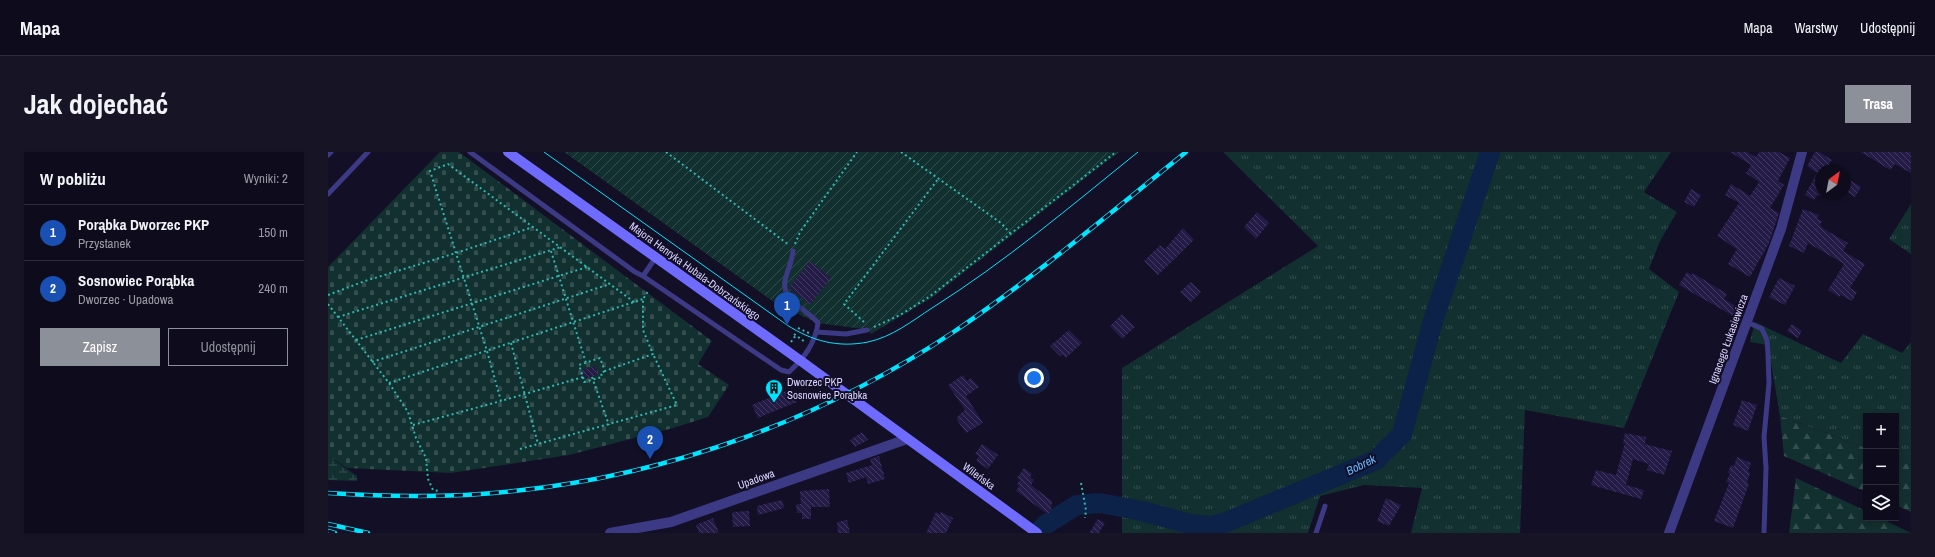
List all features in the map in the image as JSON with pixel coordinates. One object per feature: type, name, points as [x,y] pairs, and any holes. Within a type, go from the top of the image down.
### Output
[{"type":"street","name":"Majora Henryka Hubala-Dobrzańskiego","points":[[508,152],[801,361],[907,439]]},
{"type":"street","name":"Ignacego Łukasiewicza","points":[[1669,533],[1785,216],[1802,152]]},
{"type":"street","name":"Wileńska","points":[[907,439],[1037,533]]},
{"type":"street","name":"Upadowa","points":[[610,533],[671,522],[907,439]]},
{"type":"lane","points":[[328,155],[331,152]]},
{"type":"lane","points":[[328,194],[368,152]]},
{"type":"lane","points":[[470,152],[635,272],[654,283],[781,370],[789,372],[801,361],[811,346],[818,323],[789,296],[785,290],[785,282],[793,251]]},
{"type":"lane","points":[[643,276],[656,257]]},
{"type":"lane","points":[[1747,322],[1762,329],[1767,340],[1769,383],[1764,437],[1766,468],[1764,533]]},
{"type":"lane","points":[[816,332],[846,334],[869,329]]},
{"type":"lane","points":[[1316,533],[1325,506]]},
{"type":"path","points":[[666,152],[778,236],[793,251],[800,232],[857,152]]},
{"type":"path","points":[[900,152],[1001,223],[1010,233]]},
{"type":"path","points":[[938,179],[844,304],[869,329],[900,315],[929,297],[1116,152]]},
{"type":"path","points":[[501,401],[472,302],[430,171],[432,169],[448,164],[634,302]]},
{"type":"path","points":[[328,295],[365,281],[533,227]]},
{"type":"path","points":[[338,317],[561,248]]},
{"type":"path","points":[[551,251],[586,363]]},
{"type":"path","points":[[356,340],[472,302],[587,267]]},
{"type":"path","points":[[520,449],[677,405],[643,330],[644,299],[654,283]]},
{"type":"path","points":[[372,362],[610,284]]},
{"type":"path","points":[[389,383],[644,299]]},
{"type":"path","points":[[328,304],[389,383],[408,412],[416,438],[426,458],[428,479],[433,490],[440,491]]},
{"type":"path","points":[[791,342],[795,335],[811,346]]},
{"type":"path","points":[[511,343],[538,444]]},
{"type":"path","points":[[605,371],[600,358],[579,365],[584,382],[602,377],[601,373],[605,371],[653,354]]},
{"type":"path","points":[[413,425],[583,377]]},
{"type":"path","points":[[592,377],[609,425]]},
{"type":"path","points":[[822,399],[832,395]]},
{"type":"path","points":[[801,397],[803,401]]},
{"type":"path","points":[[1081,483],[1086,510],[1085,518]]},
{"type":"green space","points":[[440,152],[459,152],[712,341],[698,364],[729,385],[708,417],[673,428],[569,455],[451,473],[347,468],[328,456],[328,267]]},
{"type":"green space","points":[[564,152],[1119,152],[930,299],[871,334],[865,327],[863,329],[818,323],[778,305]]},
{"type":"green space","points":[[1223,152],[1671,152],[1644,192],[1677,212],[1660,241],[1649,269],[1679,292],[1624,428],[1525,410],[1520,533],[1411,533],[1422,488],[1364,485],[1320,496],[1308,533],[1122,533],[1122,368],[1318,246]]},
{"type":"green space","points":[[1911,204],[1911,254],[1889,239]]},
{"type":"green space","points":[[1755,322],[1841,363],[1863,334],[1902,353],[1911,342],[1911,465],[1899,460],[1899,413],[1863,413],[1863,447],[1780,416],[1768,345],[1750,342]]},
{"type":"green space","points":[[1780,416],[1863,447],[1863,491],[1784,456]]},
{"type":"green space","points":[[328,456],[357,476],[357,481],[328,480]]},
{"type":"green space","points":[[1899,460],[1911,465],[1911,512],[1899,506]]},
{"type":"green space","points":[[1796,478],[1863,510],[1863,521],[1886,521],[1911,533],[1789,533]]},
{"type":"building","points":[[1730,152],[1747,152],[1756,157],[1759,152],[1779,152],[1790,158],[1778,181],[1784,185],[1770,208],[1779,213],[1769,243],[1750,277],[1728,264],[1737,249],[1717,236],[1739,203],[1725,195],[1731,184],[1750,196],[1759,182],[1746,173],[1751,165]]},
{"type":"building","points":[[1815,152],[1819,152],[1832,160],[1829,164],[1815,164],[1815,172],[1807,166]]},
{"type":"building","points":[[1861,152],[1911,152],[1911,173],[1895,164],[1890,170]]},
{"type":"building","points":[[1815,177],[1815,198],[1814,200],[1805,195]]},
{"type":"building","points":[[1851,181],[1861,187],[1855,197],[1851,195]]},
{"type":"building","points":[[1691,189],[1701,195],[1694,207],[1684,202]]},
{"type":"building","points":[[1803,209],[1819,215],[1817,219],[1822,221],[1820,225],[1824,229],[1848,243],[1843,251],[1865,264],[1850,288],[1857,292],[1852,301],[1841,295],[1839,297],[1828,290],[1844,264],[1808,243],[1804,253],[1789,246]]},
{"type":"building","points":[[1257,212],[1269,223],[1256,239],[1244,227]]},
{"type":"building","points":[[1183,228],[1194,240],[1158,275],[1144,261],[1160,245],[1165,249]]},
{"type":"building","points":[[810,261],[831,278],[810,305],[789,288]]},
{"type":"building","points":[[1687,272],[1692,275],[1693,273],[1727,294],[1724,299],[1740,309],[1735,317],[1679,285]]},
{"type":"building","points":[[1779,278],[1795,286],[1785,305],[1769,297]]},
{"type":"building","points":[[1191,282],[1201,292],[1191,302],[1180,292]]},
{"type":"building","points":[[1122,314],[1135,327],[1122,339],[1110,326]]},
{"type":"building","points":[[1792,324],[1802,331],[1798,338],[1787,331]]},
{"type":"building","points":[[1069,330],[1082,343],[1066,358],[1063,355],[1060,356],[1050,346]]},
{"type":"building","points":[[596,366],[598,375],[585,379],[582,370]]},
{"type":"building","points":[[963,375],[967,381],[971,378],[979,387],[966,396],[983,423],[966,433],[957,420],[958,416],[965,410],[948,385]]},
{"type":"building","name":"Dworzec PKP Sosnowiec Porąbka","points":[[791,389],[797,402],[758,418],[752,405]]},
{"type":"building","points":[[1742,400],[1757,405],[1748,431],[1733,425]]},
{"type":"building","points":[[862,432],[868,440],[855,447],[850,440]]},
{"type":"building","points":[[1625,433],[1646,437],[1645,444],[1672,451],[1664,475],[1647,470],[1649,464],[1633,459],[1626,485],[1644,490],[1641,499],[1591,485],[1596,470],[1616,475],[1625,443],[1623,443]]},
{"type":"building","points":[[982,444],[998,455],[988,469],[976,461],[979,456],[975,454]]},
{"type":"building","points":[[879,456],[885,479],[868,484],[866,477],[849,483],[846,473],[872,465],[870,459]]},
{"type":"building","points":[[1737,457],[1751,463],[1748,471],[1750,473],[1747,482],[1749,484],[1733,528],[1714,521],[1729,483],[1726,482],[1730,473],[1728,472],[1731,465],[1734,466]]},
{"type":"building","points":[[1024,468],[1032,474],[1030,477],[1034,480],[1031,485],[1052,501],[1051,513],[1046,513],[1016,491],[1019,486],[1017,484],[1020,480],[1017,478]]},
{"type":"building","points":[[829,489],[830,507],[811,507],[811,519],[802,519],[802,513],[797,513],[796,504],[801,504],[800,491]]},
{"type":"building","points":[[1386,498],[1401,505],[1389,526],[1377,521]]},
{"type":"building","points":[[782,500],[784,508],[758,515],[757,506]]},
{"type":"building","points":[[749,511],[750,526],[733,527],[732,512]]},
{"type":"building","points":[[936,512],[940,514],[941,512],[953,518],[946,533],[926,533]]},
{"type":"building","points":[[713,518],[719,533],[699,533],[696,525]]},
{"type":"building","points":[[1098,519],[1105,523],[1099,533],[1089,533]]},
{"type":"building","points":[[847,520],[850,533],[838,533],[837,522]]},
{"type":"waterway","name":"Bobrek","points":[[1038,533],[1045,525],[1077,505],[1100,503],[1142,511],[1190,524],[1210,526],[1224,523],[1376,460],[1402,434],[1432,324],[1490,152]]},
{"type":"tram line","points":[[544,152],[796,331],[826,342],[846,344],[857,344],[877,340],[909,323],[1012,253],[1138,152]]},
{"type":"railway","points":[[328,493],[421,496],[468,495],[514,491],[572,483],[630,471],[688,456],[744,438],[799,416],[853,390],[905,362],[955,331],[1044,266],[1186,152]]},
{"type":"railway","points":[[328,524],[368,533]]},
{"type":"railway","points":[[328,531],[335,533]]},
{"type":"place","name":"Porąbka Dworzec PKP","points":[[787,325]]},
{"type":"place","name":"Dworzec PKP Sosnowiec Porąbka","points":[[774,403]]},
{"type":"place","name":"Sosnowiec Porąbka","points":[[650,459]]}]
